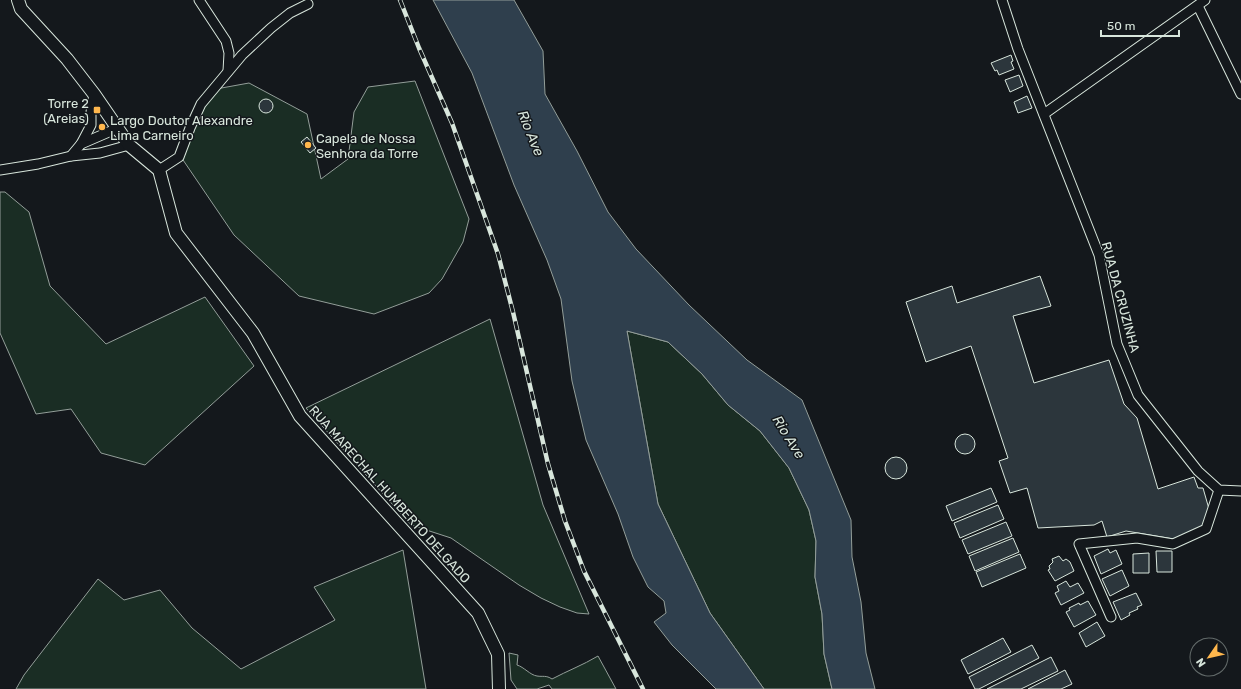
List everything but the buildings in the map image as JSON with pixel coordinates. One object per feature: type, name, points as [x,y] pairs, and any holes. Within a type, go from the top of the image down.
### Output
[{"type":"street","points":[[18,0],[21,9],[67,59],[94,94],[129,145],[159,170],[179,157],[201,104],[242,55],[271,28],[290,13],[308,4]]},
{"type":"street","points":[[199,0],[226,41],[229,53],[228,71]]},
{"type":"street","name":"RUA DA CRUZINHA","points":[[1002,0],[1018,49],[1099,255],[1118,344],[1138,395],[1198,471],[1219,490]]},
{"type":"street","points":[[1044,114],[1205,0]]},
{"type":"street","points":[[1198,6],[1241,94]]},
{"type":"street","points":[[71,156],[81,144],[91,125],[91,112],[94,94]]},
{"type":"street","points":[[81,144],[118,128]]},
{"type":"street","points":[[0,170],[38,164],[71,156],[100,153],[129,145]]},
{"type":"street","name":"RUA MARECHAL HUMBERTO DELGADO","points":[[159,170],[176,233],[253,334],[300,416],[478,613],[498,654],[499,689]]},
{"type":"street","points":[[1111,617],[1079,544],[1137,538],[1173,544],[1206,529],[1219,490],[1241,491]]},
{"type":"green space","points":[[415,81],[469,219],[463,242],[442,279],[429,293],[374,314],[299,296],[234,235],[181,157],[203,104],[216,89],[249,83],[307,114],[321,179],[348,159],[354,112],[368,87]]},
{"type":"green space","points":[[0,192],[5,192],[29,212],[50,286],[106,344],[205,297],[254,366],[145,465],[101,453],[71,409],[36,414],[0,333]]},
{"type":"green space","points":[[490,319],[543,505],[589,614],[577,613],[541,598],[519,585],[451,538],[411,525],[306,408]]},
{"type":"green space","points":[[627,331],[668,342],[702,374],[728,405],[760,431],[789,468],[809,510],[816,541],[815,577],[822,614],[824,654],[832,689],[764,689],[710,613],[658,504]]},
{"type":"green space","points":[[403,550],[426,689],[16,689],[24,675],[98,579],[124,600],[160,590],[192,628],[241,669],[335,620],[314,587]]},
{"type":"green space","points":[[509,653],[518,655],[517,665],[537,676],[552,679],[598,656],[616,689],[552,689],[549,685],[537,689],[517,689],[511,680]]},
{"type":"water","name":"Rio Ave","points":[[433,0],[514,0],[543,51],[545,94],[577,151],[608,212],[636,249],[689,305],[747,360],[802,400],[851,520],[852,557],[861,602],[866,653],[875,689],[832,689],[824,654],[822,614],[815,577],[816,541],[809,510],[789,468],[760,431],[728,405],[702,374],[668,342],[627,331],[658,504],[710,613],[764,689],[716,689],[672,645],[654,622],[666,613],[664,601],[648,587],[633,557],[618,514],[586,440],[572,381],[561,299],[547,260],[514,185],[472,73]]},
{"type":"railway","points":[[400,0],[452,123],[498,254],[548,464],[565,521],[584,571],[643,689]]},
{"type":"place","name":"Torre 2 (Areias)","points":[[97,110]]},
{"type":"place","name":"Largo Doutor Alexandre Lima Carneiro","points":[[102,127]]},
{"type":"place","name":"Capela de Nossa Senhora da Torre","points":[[308,145]]}]
